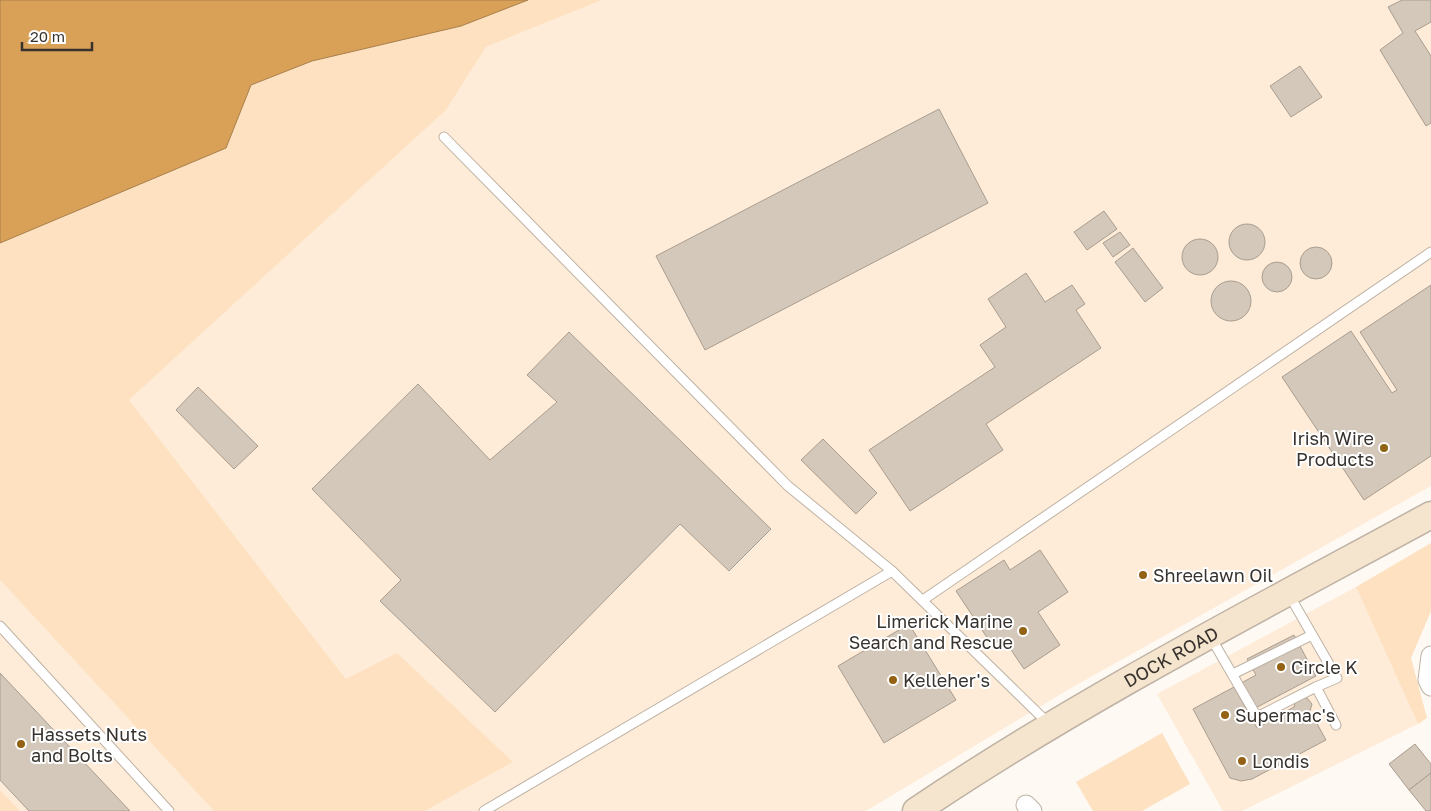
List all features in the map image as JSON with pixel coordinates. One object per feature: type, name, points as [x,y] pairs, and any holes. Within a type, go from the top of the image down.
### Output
[{"type":"main road","name":"DOCK ROAD","points":[[916,811],[963,779],[1051,726],[1210,635],[1431,515]]},
{"type":"street","points":[[1431,656],[1428,680],[1431,686]]},
{"type":"lane","points":[[444,136],[788,486],[892,571],[1051,726]]},
{"type":"lane","points":[[923,600],[1431,252]]},
{"type":"lane","points":[[484,811],[892,571]]},
{"type":"lane","points":[[1210,635],[1257,717],[1337,678],[1288,593]]},
{"type":"lane","points":[[0,626],[169,811]]},
{"type":"lane","points":[[1232,674],[1312,635]]},
{"type":"lane","points":[[1316,687],[1336,725]]},
{"type":"shaded area","points":[[0,0],[528,0],[461,26],[312,61],[251,85],[226,148],[0,243]]},
{"type":"shaded area","points":[[528,0],[602,0],[486,47],[446,110],[129,400],[346,679],[397,653],[513,762],[425,811],[214,811],[0,580],[0,243],[226,148],[251,85],[312,61],[461,26]]},
{"type":"shaded area","points":[[602,0],[1431,0],[1431,486],[1071,688],[866,811],[425,811],[513,762],[346,679],[129,400],[446,110],[486,47]]},
{"type":"shaded area","points":[[1431,543],[1431,611],[1411,658],[1427,718],[1418,724],[1356,587]]},
{"type":"shaded area","points":[[0,580],[214,811],[20,811],[0,790]]},
{"type":"shaded area","points":[[1356,587],[1418,724],[1242,811],[1223,811],[1157,694]]},
{"type":"shaded area","points":[[1162,733],[1190,784],[1142,811],[1093,811],[1076,782]]},
{"type":"shaded area","points":[[0,790],[20,811],[0,811]]},
{"type":"building","points":[[1402,0],[1431,0],[1431,22],[1415,31],[1431,56],[1431,123],[1426,126],[1380,50],[1403,33],[1388,7]]},
{"type":"building","points":[[1300,66],[1322,97],[1291,117],[1270,86]]},
{"type":"building","points":[[939,109],[988,203],[705,350],[656,256]]},
{"type":"building","points":[[1104,211],[1117,229],[1087,250],[1074,232]]},
{"type":"building","points":[[1247,224],[1254,225],[1260,229],[1264,235],[1264,249],[1260,255],[1254,259],[1247,260],[1240,259],[1234,255],[1230,249],[1229,242],[1230,235],[1234,229],[1240,225]]},
{"type":"building","points":[[1120,232],[1130,245],[1113,257],[1103,243]]},
{"type":"building","points":[[1200,239],[1207,240],[1213,244],[1217,250],[1217,264],[1213,270],[1207,274],[1200,275],[1193,274],[1187,270],[1183,264],[1182,257],[1183,250],[1187,244],[1193,240]]},
{"type":"building","points":[[1316,247],[1327,252],[1332,263],[1327,274],[1316,279],[1305,274],[1300,263],[1305,252]]},
{"type":"building","points":[[1133,248],[1163,288],[1145,302],[1115,262]]},
{"type":"building","points":[[1277,262],[1288,266],[1292,277],[1288,288],[1277,292],[1266,288],[1262,277],[1266,266]]},
{"type":"building","points":[[1026,273],[1045,302],[1072,285],[1085,304],[1076,310],[1101,348],[986,424],[1003,450],[910,511],[869,450],[995,367],[980,345],[1006,327],[988,299]]},
{"type":"building","points":[[1235,281],[1242,284],[1248,290],[1251,301],[1250,309],[1242,318],[1235,321],[1227,321],[1220,318],[1212,309],[1211,297],[1214,290],[1223,282]]},
{"type":"building","points":[[1431,285],[1431,456],[1364,500],[1282,377],[1351,331],[1392,393],[1397,390],[1360,332]]},
{"type":"building","points":[[569,332],[771,529],[729,571],[680,524],[495,712],[380,601],[401,580],[312,489],[418,384],[490,460],[557,402],[527,375]]},
{"type":"building","points":[[198,387],[258,446],[234,469],[176,410]]},
{"type":"building","points":[[823,439],[877,493],[856,514],[801,460]]},
{"type":"building","points":[[1040,550],[1068,592],[1038,612],[1060,645],[1024,669],[1003,638],[992,645],[956,591],[1004,560],[1010,570]]},
{"type":"building","points":[[909,624],[956,700],[884,743],[838,666]]},
{"type":"building","name":"Circle K","points":[[1294,635],[1316,676],[1248,712],[1234,687],[1256,675],[1247,659]]},
{"type":"building","points":[[0,673],[130,811],[29,811],[0,780]]},
{"type":"building","points":[[1234,687],[1257,728],[1294,707],[1296,700],[1301,697],[1307,698],[1312,704],[1310,711],[1326,740],[1252,779],[1241,781],[1230,778],[1193,709]]},
{"type":"building","points":[[1415,744],[1431,764],[1431,773],[1409,790],[1389,764]]},
{"type":"building","points":[[1431,773],[1431,811],[1426,811],[1409,790]]},
{"type":"place","name":"Irish Wire Products","points":[[1384,448]]},
{"type":"place","name":"Shreelawn Oil","points":[[1143,575]]},
{"type":"place","name":"Limerick Marine Search and Rescue","points":[[1023,631]]},
{"type":"place","name":"Circle K","points":[[1281,667]]},
{"type":"place","name":"Kelleher's","points":[[893,680]]},
{"type":"place","name":"Supermac's","points":[[1225,715]]},
{"type":"place","name":"Hassets Nuts and Bolts","points":[[21,744]]},
{"type":"place","name":"Londis","points":[[1242,761]]}]
